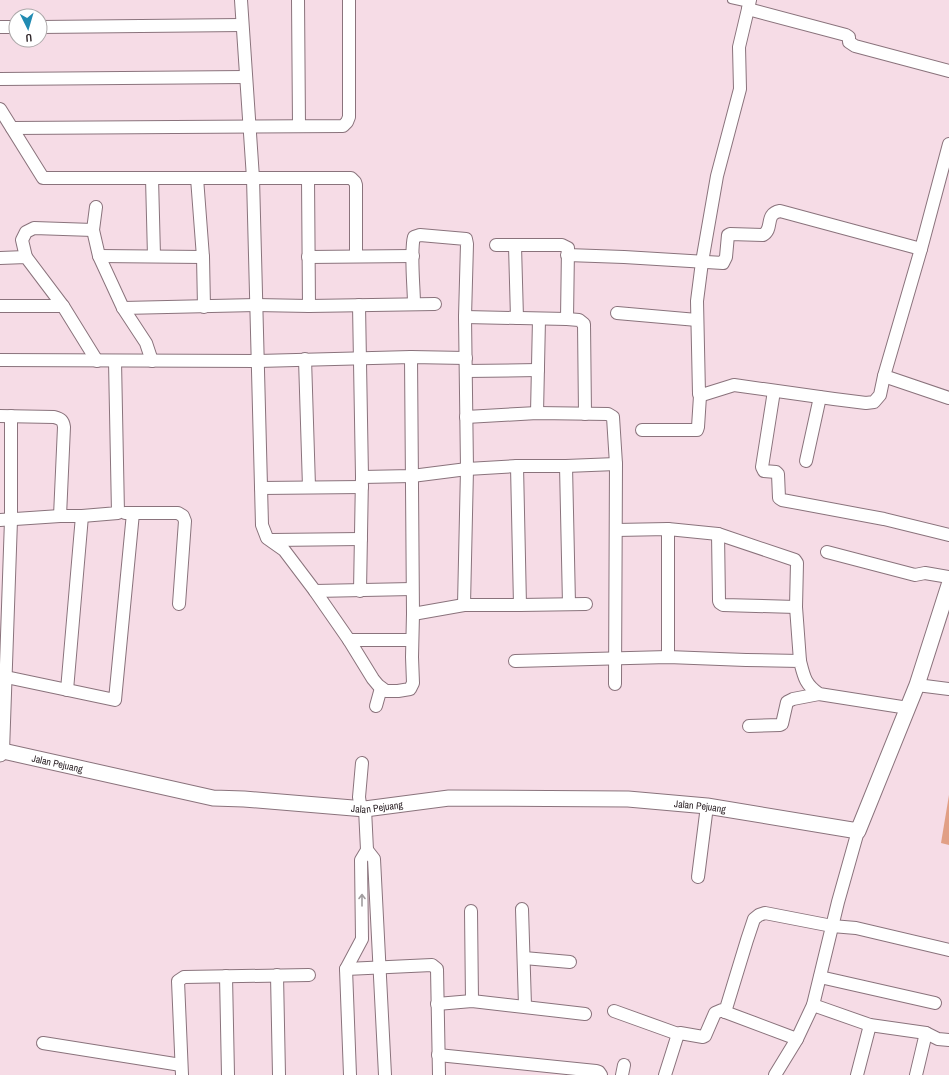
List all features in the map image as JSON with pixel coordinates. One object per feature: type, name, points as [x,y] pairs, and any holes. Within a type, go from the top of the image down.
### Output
[{"type":"street","points":[[241,0],[253,178],[262,526],[267,538],[272,540],[284,550],[315,591],[349,640],[373,679],[386,691],[407,691],[412,687],[413,683],[411,357]]},
{"type":"street","points":[[298,0],[299,125]]},
{"type":"street","points":[[12,128],[299,125],[343,126],[349,117],[350,0]]},
{"type":"street","points":[[642,430],[697,430],[698,427],[700,396],[698,392],[697,301],[702,262],[718,176],[740,89],[739,47],[749,4],[846,35],[849,42],[855,46],[949,71]]},
{"type":"street","points":[[48,27],[242,24]]},
{"type":"street","points":[[0,79],[246,77]]},
{"type":"street","points":[[0,109],[43,178],[351,178],[355,182],[356,256]]},
{"type":"street","points":[[700,396],[734,385],[857,402],[874,402],[880,395],[949,144]]},
{"type":"street","points":[[152,178],[154,256]]},
{"type":"street","points":[[197,178],[204,307]]},
{"type":"street","points":[[308,178],[309,306]]},
{"type":"street","points":[[96,206],[93,230],[99,256],[123,308],[146,343],[152,361]]},
{"type":"street","points":[[567,255],[723,263],[726,256],[728,235],[734,233],[757,236],[763,235],[768,230],[771,216],[776,212],[921,249]]},
{"type":"street","points":[[93,230],[34,228],[26,232],[22,240],[26,257],[63,306],[97,361]]},
{"type":"street","points":[[414,304],[414,237],[456,237],[466,239],[465,317],[467,469],[464,605]]},
{"type":"street","points":[[496,245],[562,245],[568,248],[567,319]]},
{"type":"street","points":[[515,246],[517,318]]},
{"type":"street","points":[[99,256],[202,257]]},
{"type":"street","points":[[308,257],[413,256]]},
{"type":"street","points":[[0,258],[26,257]]},
{"type":"street","points":[[123,308],[435,304]]},
{"type":"street","points":[[359,305],[362,482],[360,591]]},
{"type":"street","points":[[0,306],[63,306]]},
{"type":"street","points":[[617,313],[697,320]]},
{"type":"street","points":[[465,317],[567,319],[578,320],[584,324],[585,414]]},
{"type":"street","points":[[537,413],[539,319]]},
{"type":"street","points":[[0,360],[258,361],[411,357],[466,358]]},
{"type":"street","points":[[305,359],[309,488]]},
{"type":"street","points":[[115,361],[118,513]]},
{"type":"street","points":[[466,371],[538,370]]},
{"type":"street","points":[[884,376],[949,398]]},
{"type":"street","points":[[774,391],[762,467],[764,471],[776,472],[778,474],[779,498],[782,500],[884,519],[949,535]]},
{"type":"street","points":[[806,462],[820,397]]},
{"type":"street","points":[[466,417],[537,413],[608,414],[612,417],[616,464],[615,684]]},
{"type":"street","points":[[1,752],[6,676],[5,416],[54,417],[61,419],[63,422],[60,516]]},
{"type":"street","points":[[261,488],[309,488],[467,469],[517,466],[616,464]]},
{"type":"street","points":[[517,466],[520,605]]},
{"type":"street","points":[[566,466],[569,604]]},
{"type":"street","points":[[5,520],[118,513],[178,512],[183,516],[185,521],[179,604]]},
{"type":"street","points":[[6,676],[115,700],[134,513]]},
{"type":"street","points":[[67,690],[82,516]]},
{"type":"street","points":[[616,530],[668,529],[718,534],[795,560],[797,563],[796,607],[800,661],[806,682],[810,688],[819,694]]},
{"type":"street","points":[[668,529],[668,657]]},
{"type":"street","points":[[718,534],[720,603],[723,605],[796,607]]},
{"type":"street","points":[[272,540],[361,539]]},
{"type":"street","points":[[827,552],[915,575],[924,573],[949,577]]},
{"type":"street","points":[[775,1075],[797,1039],[813,1005],[832,926],[858,831],[917,685],[949,585]]},
{"type":"street","points":[[315,591],[412,589]]},
{"type":"street","points":[[412,614],[464,605],[586,604]]},
{"type":"street","points":[[349,640],[412,640]]},
{"type":"street","points":[[515,661],[668,657],[800,661]]},
{"type":"street","points":[[917,685],[949,689]]},
{"type":"street","points":[[376,706],[381,688]]},
{"type":"street","points":[[749,726],[780,725],[782,724],[787,702],[793,699],[819,694],[908,708]]},
{"type":"street","name":"Jalan Pejuang","points":[[1,752],[213,798],[244,799],[365,809],[449,798],[628,799],[707,806],[858,831]]},
{"type":"street","points":[[362,763],[359,797],[360,804],[365,809],[367,850],[374,860],[385,1075]]},
{"type":"street","points":[[698,877],[707,806]]},
{"type":"street","points":[[350,1075],[346,969],[362,939],[361,860],[367,850]]},
{"type":"street","points":[[522,909],[525,1006]]},
{"type":"street","points":[[471,911],[472,1001]]},
{"type":"street","points":[[725,1012],[754,919],[765,913],[832,926],[856,928],[949,950]]},
{"type":"street","points":[[362,939],[377,938]]},
{"type":"street","points":[[524,958],[570,962]]},
{"type":"street","points":[[346,969],[434,966],[438,972],[437,1004],[439,1075]]},
{"type":"street","points":[[277,975],[279,1075]]},
{"type":"street","points":[[43,1044],[182,1070],[178,981],[184,977],[309,975]]},
{"type":"street","points":[[226,976],[228,1075]]},
{"type":"street","points":[[820,977],[934,1003]]},
{"type":"street","points":[[437,1004],[472,1001],[585,1014]]},
{"type":"street","points":[[813,1005],[870,1025],[926,1033],[938,1039],[949,1040]]},
{"type":"street","points":[[614,1011],[678,1034],[680,1033],[703,1037],[705,1036],[716,1013],[722,1010],[797,1039]]},
{"type":"street","points":[[858,1075],[870,1025]]},
{"type":"street","points":[[916,1075],[926,1033]]},
{"type":"street","points":[[665,1075],[678,1034]]},
{"type":"street","points":[[438,1055],[596,1071],[601,1075]]},
{"type":"lane","points":[[731,0],[749,4]]},
{"type":"shaded area","points":[[949,795],[949,845],[941,843]]}]
